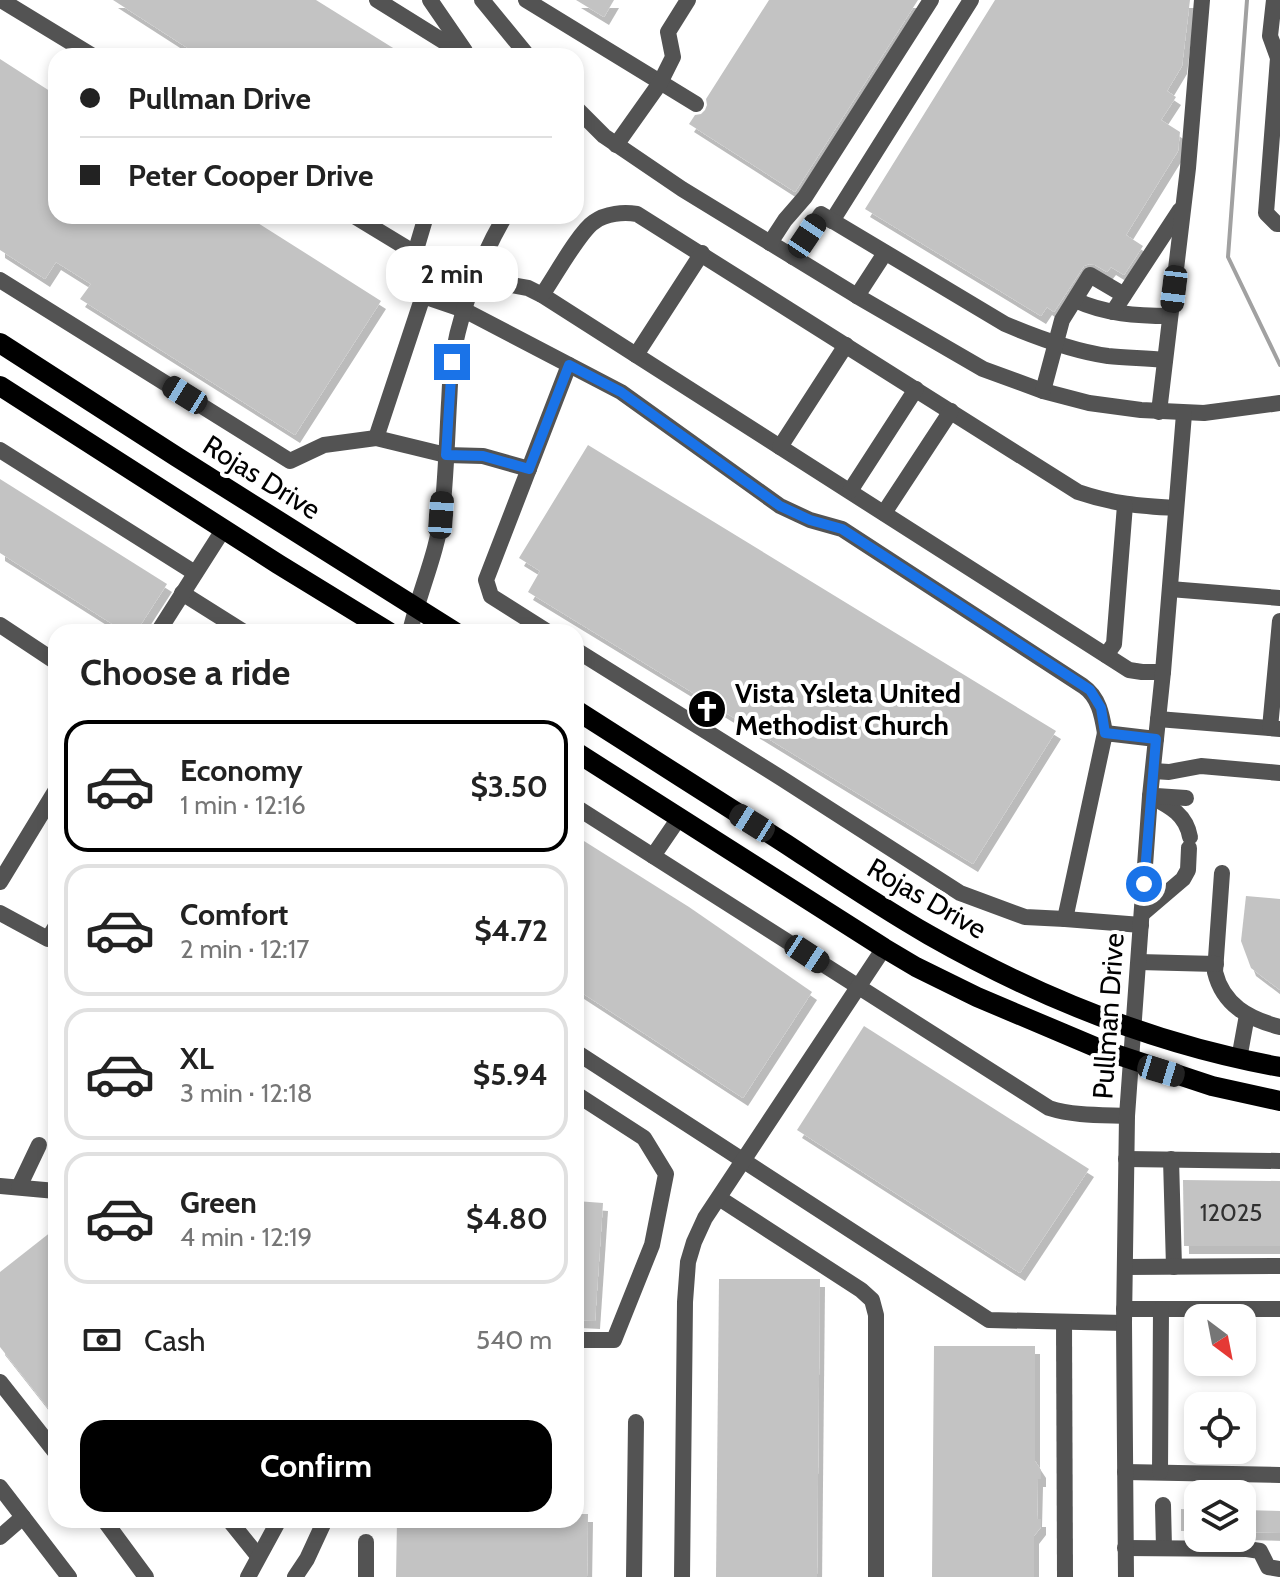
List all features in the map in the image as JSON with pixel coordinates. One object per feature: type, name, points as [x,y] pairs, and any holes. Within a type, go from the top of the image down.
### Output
[{"type":"main road","name":"Rojas Drive","points":[[0,343],[443,624]]},
{"type":"main road","points":[[0,386],[376,624]]},
{"type":"main road","name":"Rojas Drive","points":[[584,715],[933,937],[1004,974],[1169,1041],[1280,1067]]},
{"type":"main road","points":[[584,757],[916,967],[1012,1014],[1100,1049],[1212,1086],[1280,1101]]},
{"type":"street","points":[[1,0],[80,48]]},
{"type":"street","points":[[377,0],[455,48]]},
{"type":"street","points":[[430,0],[463,48]]},
{"type":"street","points":[[506,0],[486,5],[521,48]]},
{"type":"street","points":[[526,0],[696,104]]},
{"type":"street","points":[[616,145],[660,83],[673,57],[668,32],[688,0]]},
{"type":"street","points":[[770,243],[805,197],[931,0]]},
{"type":"street","points":[[832,221],[971,0]]},
{"type":"street","points":[[1159,412],[1183,206],[1202,0]]},
{"type":"street","points":[[1274,0],[1270,36],[1279,58],[1266,213],[1280,224]]},
{"type":"street","points":[[584,122],[682,189],[983,369],[1043,391],[1089,403],[1159,412],[1230,411],[1280,403]]},
{"type":"street","points":[[1113,312],[1183,206]]},
{"type":"street","points":[[542,295],[592,223],[605,216],[637,214],[1078,492],[1125,505],[1176,508]]},
{"type":"street","points":[[793,257],[821,214],[1005,324],[1055,343],[1106,356],[1165,360]]},
{"type":"street","points":[[367,224],[415,253]]},
{"type":"street","points":[[376,438],[423,296],[415,253],[424,224]]},
{"type":"street","points":[[412,624],[434,555],[441,515],[452,362],[477,271],[501,224]]},
{"type":"street","points":[[636,355],[702,253]]},
{"type":"street","points":[[857,296],[885,253]]},
{"type":"street","points":[[477,271],[500,283],[528,288],[542,295],[1129,670],[1163,672]]},
{"type":"street","points":[[1043,391],[1062,320],[1090,275],[1124,295]]},
{"type":"street","points":[[0,280],[290,461],[324,445],[376,438],[446,455],[483,456],[529,469]]},
{"type":"street","points":[[423,296],[464,310],[621,392],[780,506],[810,520],[842,529],[1090,690],[1101,708],[1105,733],[1065,919]]},
{"type":"street","points":[[1075,300],[1113,312],[1170,316]]},
{"type":"street","points":[[780,447],[846,345]]},
{"type":"street","points":[[535,624],[491,596],[486,580],[569,365]]},
{"type":"street","points":[[850,491],[916,389]]},
{"type":"street","points":[[884,513],[951,411]]},
{"type":"street","name":"Pullman Drive","points":[[1126,1577],[1124,1316],[1127,1116],[1150,796],[1184,414]]},
{"type":"street","points":[[0,450],[195,573]]},
{"type":"street","points":[[1106,655],[1114,644],[1125,505]]},
{"type":"street","points":[[163,624],[223,530]]},
{"type":"street","points":[[1170,589],[1280,598]]},
{"type":"street","points":[[182,593],[231,624]]},
{"type":"street","points":[[1158,719],[1275,728],[1280,621]]},
{"type":"street","points":[[0,625],[48,657]]},
{"type":"street","points":[[584,655],[960,893],[1025,917],[1142,920],[1183,879],[1188,870],[1190,842],[1185,821],[1174,808],[1150,796]]},
{"type":"street","points":[[1105,733],[1156,739]]},
{"type":"street","points":[[1153,771],[1169,772],[1201,766],[1280,773]]},
{"type":"street","points":[[1150,796],[1186,798]]},
{"type":"street","points":[[0,882],[48,803]]},
{"type":"street","points":[[584,812],[1049,1108],[1072,1113],[1127,1116]]},
{"type":"street","points":[[653,856],[679,818]]},
{"type":"street","points":[[1222,873],[1215,972],[1223,993],[1234,1006],[1262,1022],[1280,1027]]},
{"type":"street","points":[[0,913],[48,939]]},
{"type":"street","points":[[682,1577],[688,1262],[705,1218],[884,948]]},
{"type":"street","points":[[1139,962],[1216,964]]},
{"type":"street","points":[[1239,1059],[1247,1015]]},
{"type":"street","points":[[584,1057],[989,1320],[1064,1322],[1161,1309],[1280,1309]]},
{"type":"street","points":[[584,1099],[644,1138],[666,1174],[652,1245],[614,1340],[584,1340]]},
{"type":"street","points":[[19,1187],[39,1145]]},
{"type":"street","points":[[1126,1159],[1280,1161]]},
{"type":"street","points":[[1171,1159],[1174,1267]]},
{"type":"street","points":[[0,1186],[48,1190]]},
{"type":"street","points":[[719,1198],[872,1300],[876,1315],[876,1577]]},
{"type":"street","points":[[1125,1267],[1280,1266]]},
{"type":"street","points":[[1160,1472],[1161,1309]]},
{"type":"street","points":[[1064,1322],[1065,1577]]},
{"type":"street","points":[[0,1382],[48,1443]]},
{"type":"street","points":[[634,1577],[636,1422]]},
{"type":"street","points":[[1125,1472],[1280,1475]]},
{"type":"street","points":[[0,1487],[69,1577]]},
{"type":"street","points":[[1163,1505],[1164,1548]]},
{"type":"street","points":[[0,1537],[23,1517]]},
{"type":"street","points":[[110,1528],[146,1577]]},
{"type":"street","points":[[235,1528],[258,1556]]},
{"type":"street","points":[[248,1577],[274,1528]]},
{"type":"street","points":[[295,1577],[321,1528]]},
{"type":"street","points":[[366,1542],[366,1577]]},
{"type":"street","points":[[1125,1548],[1260,1551],[1272,1571]]},
{"type":"building","points":[[113,0],[316,0],[393,48],[188,48]]},
{"type":"building","points":[[576,0],[614,0],[604,17]]},
{"type":"building","points":[[769,0],[918,0],[795,192],[689,124],[695,115],[705,110],[706,99]]},
{"type":"building","points":[[995,0],[1190,0],[1182,66],[1167,91],[1176,97],[1161,120],[1180,132],[1178,151],[1126,235],[1143,246],[1124,275],[1111,267],[1107,272],[1095,265],[1084,266],[1054,312],[1047,307],[1041,316],[865,209]]},
{"type":"building","points":[[0,59],[48,90],[48,224],[260,224],[381,301],[295,435],[80,299],[91,284],[56,262],[45,279],[0,250]]},
{"type":"building","points":[[588,445],[1056,731],[973,864],[528,592],[540,571],[519,558]]},
{"type":"building","points":[[0,479],[167,584],[141,624],[112,624],[0,553]]},
{"type":"building","points":[[584,841],[689,907],[812,992],[743,1098],[584,994]]},
{"type":"building","points":[[1246,896],[1280,899],[1280,990],[1251,968],[1241,941]]},
{"type":"building","points":[[864,1026],[1089,1169],[1020,1273],[797,1130]]},
{"type":"building","points":[[1183,1180],[1280,1181],[1280,1246],[1184,1246]]},
{"type":"building","points":[[584,1202],[603,1203],[595,1321],[584,1320]]},
{"type":"building","points":[[48,1234],[48,1408],[0,1347],[0,1272]]},
{"type":"building","points":[[719,1279],[820,1279],[817,1577],[716,1577]]},
{"type":"building","points":[[934,1346],[1035,1346],[1035,1461],[1041,1470],[1037,1519],[1041,1519],[1041,1527],[1034,1536],[1034,1577],[932,1577]]},
{"type":"building","points":[[1181,1509],[1184,1509],[1184,1531],[1181,1531]]},
{"type":"building","points":[[1256,1510],[1280,1511],[1280,1533],[1256,1532]]},
{"type":"building","points":[[584,1514],[588,1514],[587,1577],[396,1577],[397,1528],[584,1528]]},
{"type":"waterway","points":[[1247,0],[1228,257],[1280,365]]},
{"type":"place","name":"Vista Ysleta United Methodist Church","points":[[707,709]]},
{"type":"route","points":[[452,362],[446,455],[483,456],[529,469],[569,365],[621,392],[780,506],[810,520],[842,529],[1090,690],[1101,708],[1105,733],[1156,739],[1144,884]]}]
